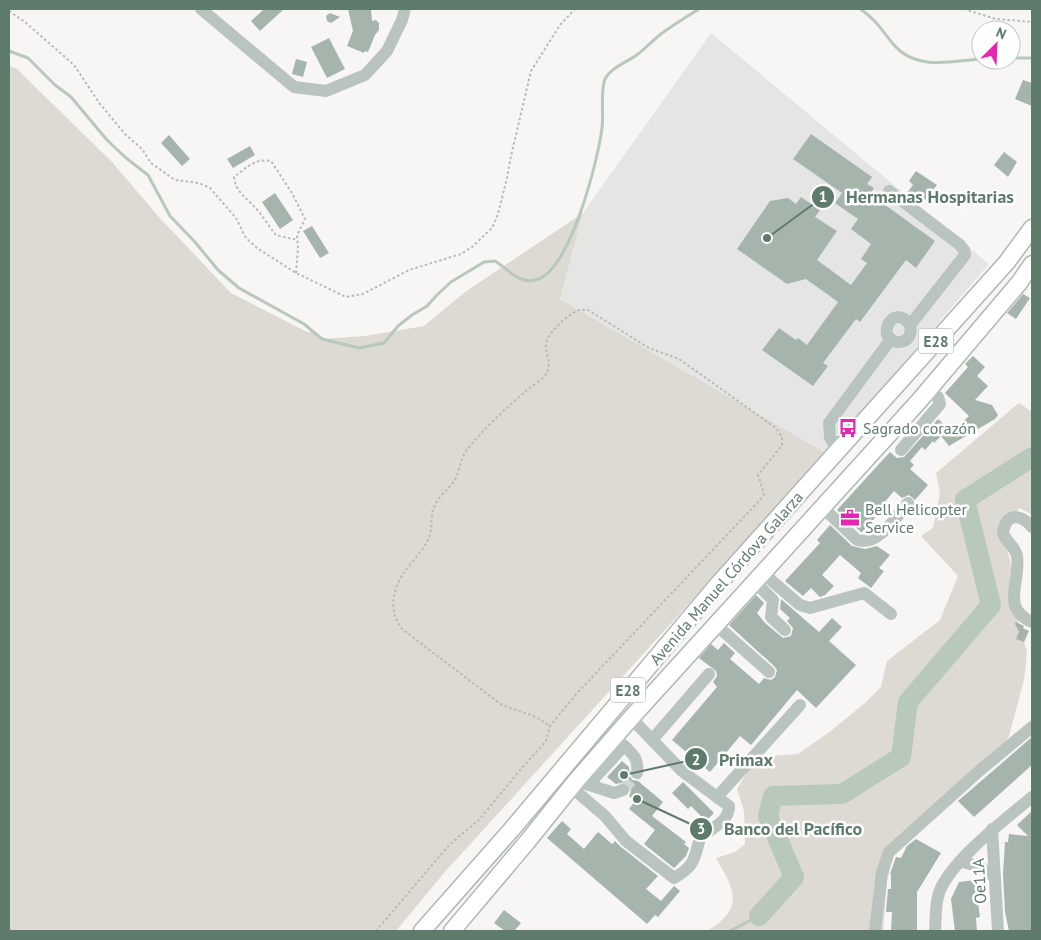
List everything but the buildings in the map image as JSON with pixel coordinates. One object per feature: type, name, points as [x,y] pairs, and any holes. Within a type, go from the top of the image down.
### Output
[{"type":"main road","name":"Avenida Manuel Córdova Galarza","points":[[422,931],[512,829],[720,582],[1006,262],[1032,228]]},
{"type":"main road","name":"Avenida Manuel Córdova Galarza","points":[[452,931],[527,842],[619,742],[631,718],[854,474],[1019,283],[1032,264]]},
{"type":"main road","points":[[838,452],[854,474]]},
{"type":"main road","points":[[512,829],[527,842]]},
{"type":"street","points":[[201,9],[294,87],[326,91],[364,75],[387,51],[402,20],[405,9]]},
{"type":"street","points":[[889,191],[960,245],[965,255],[910,325]]},
{"type":"street","points":[[896,317],[902,318],[910,325],[911,330],[906,340],[896,342],[890,339],[886,329],[891,319],[896,317]]},
{"type":"street","points":[[838,452],[830,437],[828,423],[890,339]]},
{"type":"street","points":[[901,450],[940,404],[938,397],[928,390]]},
{"type":"street","points":[[822,507],[856,540],[862,541],[882,534],[908,503]]},
{"type":"street","points":[[1032,528],[1021,517],[1013,517],[1006,523],[1003,533],[1016,554],[1018,564],[1014,605],[1021,615],[1032,622]]},
{"type":"street","points":[[759,577],[772,581],[800,605],[810,608],[864,593],[891,614]]},
{"type":"street","points":[[759,577],[774,600],[771,617],[785,630]]},
{"type":"street","points":[[715,624],[769,672]]},
{"type":"street","points":[[652,740],[709,674]]},
{"type":"street","points":[[717,797],[800,704]]},
{"type":"street","points":[[579,784],[626,841],[674,878],[683,873],[696,856],[700,838],[718,825],[729,812],[728,806],[682,771],[631,718]]},
{"type":"street","points":[[875,931],[882,872],[889,852],[1032,727]]},
{"type":"street","points":[[619,742],[637,758],[637,774]]},
{"type":"street","points":[[579,784],[614,793],[623,790]]},
{"type":"street","points":[[935,931],[939,894],[950,873],[992,829],[1032,797]]},
{"type":"street","name":"Oe11A","points":[[992,829],[998,931]]},
{"type":"street","points":[[960,862],[980,867],[995,877]]},
{"type":"path","points":[[9,11],[26,22],[74,65],[100,104],[125,134],[142,149],[150,163],[175,180],[199,183],[210,188],[236,218],[246,238],[256,248],[296,273],[346,297],[363,294],[409,270],[461,254],[492,228],[498,214],[507,178],[510,156],[531,71],[560,25],[575,9]]},
{"type":"path","points":[[964,9],[996,18],[1032,22]]},
{"type":"path","points":[[296,273],[297,240],[297,235],[305,219],[292,193],[271,161],[263,159],[254,162],[234,177],[236,186],[243,197],[259,211],[276,235],[297,240]]},
{"type":"path","points":[[376,931],[450,844],[479,820],[546,741],[550,726],[578,692],[760,500],[764,494],[758,475],[782,445],[782,437],[776,428],[679,359],[649,348],[588,310],[580,310],[574,313],[552,330],[545,346],[549,356],[544,377],[530,386],[507,408],[469,446],[461,457],[454,481],[435,506],[428,541],[397,584],[394,605],[395,619],[402,629],[502,705],[536,717],[550,726]]},
{"type":"shaded area","points":[[711,33],[989,264],[826,453],[560,299],[583,213]]},
{"type":"shaded area","points":[[9,66],[17,69],[112,162],[158,216],[231,293],[307,332],[313,332],[322,339],[365,336],[424,326],[465,292],[583,213],[560,299],[826,453],[444,873],[396,931],[9,931]]},
{"type":"shaded area","points":[[1019,403],[1032,412],[1032,515],[1020,508],[1009,519],[1005,541],[1010,560],[1018,622],[1027,652],[1024,680],[1009,736],[1002,748],[897,842],[887,881],[883,931],[707,931],[727,914],[732,906],[733,898],[728,880],[716,858],[735,852],[745,844],[744,811],[737,789],[751,766],[772,756],[798,754],[865,703],[881,687],[887,661],[940,620],[958,576],[921,536],[933,528],[940,493],[936,473]]},
{"type":"waterway","points":[[9,51],[28,58],[55,85],[71,97],[107,140],[148,175],[170,216],[218,270],[239,288],[304,324],[322,339],[359,348],[384,343],[398,326],[427,306],[451,282],[484,262],[495,261],[523,280],[535,280],[548,273],[560,258],[571,237],[588,188],[602,128],[605,79],[615,68],[634,57],[661,34],[699,9]]},
{"type":"waterway","points":[[860,9],[874,21],[894,45],[903,53],[913,58],[935,62],[971,60]]},
{"type":"waterway","points":[[1021,58],[1032,58]]},
{"type":"waterway","points":[[759,916],[794,877],[768,816],[773,796],[842,794],[901,757],[908,702],[991,605],[965,500],[1032,457]]},
{"type":"waterway","points":[[730,931],[759,916]]},
{"type":"tunnel","points":[[623,790],[637,773]]},
{"type":"place","name":"Hermanas Hospitarias","points":[[767,238]]},
{"type":"place","name":"Sagrado corazón","points":[[848,428]]},
{"type":"place","name":"Bell Helicopter Service","points":[[850,518]]},
{"type":"place","name":"Primax","points":[[624,775]]},
{"type":"place","name":"Banco del Pacífico","points":[[637,799]]}]
